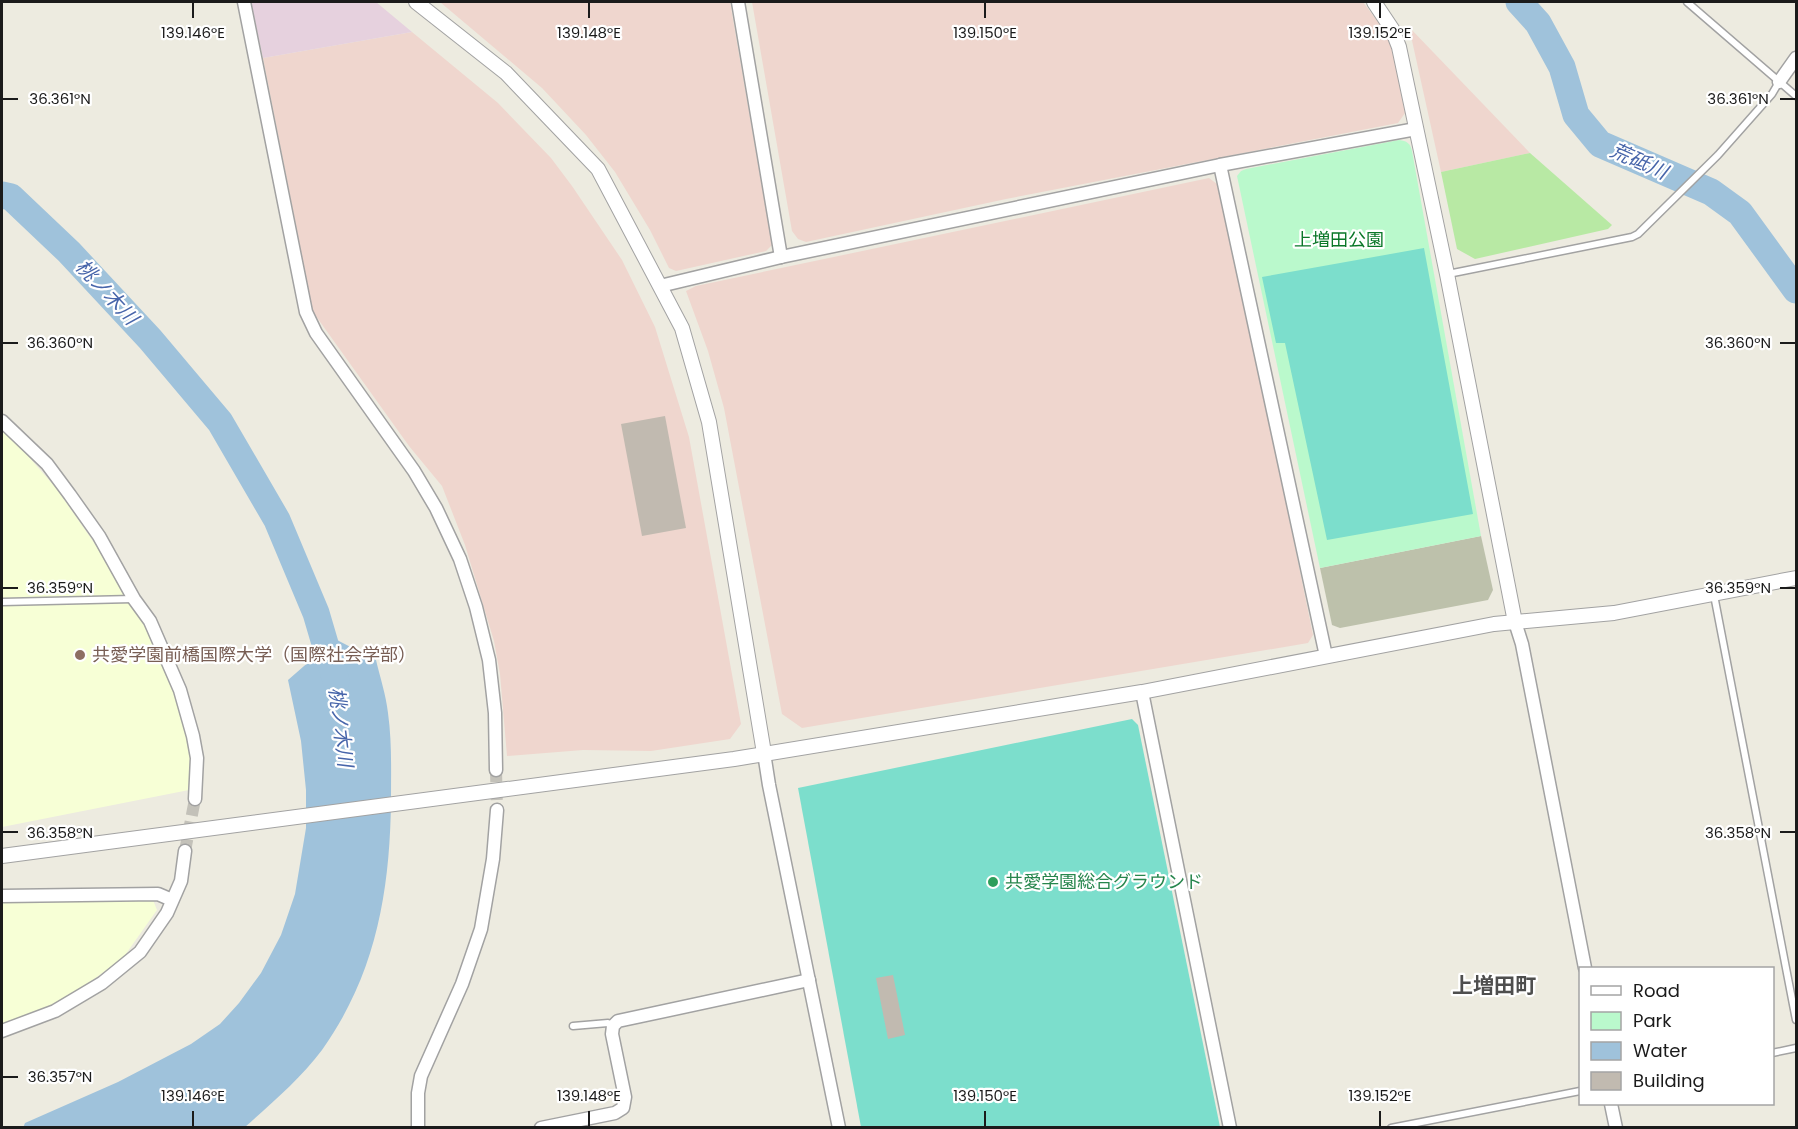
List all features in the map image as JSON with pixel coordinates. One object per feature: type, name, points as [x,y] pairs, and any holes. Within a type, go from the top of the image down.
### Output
[{"type":"street","points":[[244,2],[306,312],[316,333],[414,471],[436,508],[460,559],[476,607],[489,660],[495,712],[496,771]]},
{"type":"street","points":[[416,2],[506,73],[598,170],[682,328],[709,422],[764,753],[839,1128]]},
{"type":"street","points":[[738,2],[781,256]]},
{"type":"street","points":[[1374,2],[1392,29],[1399,47],[1447,274],[1515,622],[1522,644],[1585,967]]},
{"type":"street","points":[[1779,82],[1797,58]]},
{"type":"street","points":[[660,286],[781,256],[1220,165],[1416,129]]},
{"type":"street","points":[[1220,165],[1326,656]]},
{"type":"street","points":[[2,421],[47,465],[70,495],[99,536],[134,599],[150,621],[180,690],[189,719],[197,758],[195,799]]},
{"type":"street","points":[[2,856],[764,753],[1142,692],[1494,624],[1614,613],[1797,578]]},
{"type":"street","points":[[1142,692],[1230,1128]]},
{"type":"street","points":[[417,1128],[421,1076],[462,984],[480,929],[493,859],[497,810]]},
{"type":"street","points":[[2,1031],[55,1011],[102,983],[140,951],[166,913],[181,881],[185,851]]},
{"type":"street","points":[[2,896],[158,894],[172,900]]},
{"type":"street","points":[[541,1128],[615,1113],[623,1108],[625,1097],[614,1043],[613,1026],[624,1018],[809,980]]},
{"type":"street","points":[[1611,1105],[1616,1128]]},
{"type":"lane","points":[[1687,2],[1797,96]]},
{"type":"lane","points":[[1447,274],[1624,239],[1638,234],[1718,155],[1772,94],[1779,82]]},
{"type":"lane","points":[[1714,595],[1797,1020]]},
{"type":"lane","points":[[2,602],[134,599]]},
{"type":"lane","points":[[573,1026],[608,1023],[613,1026]]},
{"type":"lane","points":[[1774,1053],[1797,1048]]},
{"type":"lane","points":[[1391,1128],[1579,1091]]},
{"type":"shaded area","points":[[251,2],[376,2],[412,32],[263,58]]},
{"type":"shaded area","points":[[440,2],[730,2],[772,245],[766,251],[676,271],[669,268],[650,230],[615,172],[586,135],[542,88]]},
{"type":"shaded area","points":[[752,2],[1363,2],[1384,30],[1392,48],[1405,113],[1398,123],[1006,199],[806,242],[798,239],[792,231]]},
{"type":"shaded area","points":[[1409,27],[1530,153],[1441,172]]},
{"type":"shaded area","points":[[412,32],[498,103],[551,158],[622,260],[655,327],[689,437],[741,724],[730,739],[651,751],[583,750],[507,756],[500,674],[494,641],[465,545],[442,486],[409,446],[313,312],[263,58]]},
{"type":"shaded area","points":[[1209,178],[1217,184],[1274,445],[1313,635],[1308,643],[802,728],[782,714],[724,408],[708,351],[686,291],[696,286]]},
{"type":"shaded area","name":"上増田公園","points":[[1424,248],[1473,514],[1327,540],[1285,343],[1276,343],[1262,277]]},
{"type":"shaded area","name":"共愛学園前橋国際大学（国際社会学部）","points":[[2,431],[20,447],[56,488],[142,618],[175,692],[191,751],[189,790],[2,827]]},
{"type":"shaded area","points":[[1481,536],[1493,590],[1488,600],[1340,628],[1332,625],[1320,568]]},
{"type":"shaded area","name":"共愛学園総合グラウンド","points":[[1132,719],[1138,725],[1220,1127],[861,1127],[798,788]]},
{"type":"shaded area","points":[[153,900],[157,910],[123,958],[69,997],[2,1024],[2,903]]},
{"type":"green space","name":"上増田公園","points":[[1399,140],[1408,143],[1412,151],[1481,536],[1320,568],[1237,176],[1246,169]]},
{"type":"green space","points":[[1530,153],[1612,225],[1608,229],[1475,259],[1457,249],[1441,172]]},
{"type":"water","points":[[335,639],[376,660],[387,706],[390,735],[390,834],[383,899],[367,961],[355,992],[322,1050],[285,1090],[245,1127],[23,1128],[25,1123],[118,1082],[191,1044],[220,1024],[261,973],[281,935],[295,894],[306,828],[306,790],[301,741],[288,680]]},
{"type":"building","points":[[665,416],[686,528],[642,536],[621,424]]},
{"type":"building","points":[[893,975],[905,1035],[888,1039],[876,978]]},
{"type":"waterway","name":"荒砥川","points":[[1519,2],[1538,23],[1562,67],[1576,115],[1600,144],[1711,192],[1740,213],[1796,290]]},
{"type":"waterway","name":"桃ノ木川","points":[[2,195],[11,197],[69,252],[150,339],[220,422],[277,520],[316,613],[336,681]]},
{"type":"tunnel","points":[[496,770],[497,810]]},
{"type":"tunnel","points":[[185,851],[195,799]]},
{"type":"place","name":"共愛学園前橋国際大学（国際社会学部）","points":[[80,655]]},
{"type":"place","name":"共愛学園総合グラウンド","points":[[993,882]]},
{"type":"district","name":"上増田町","points":[[1494,986]]}]
